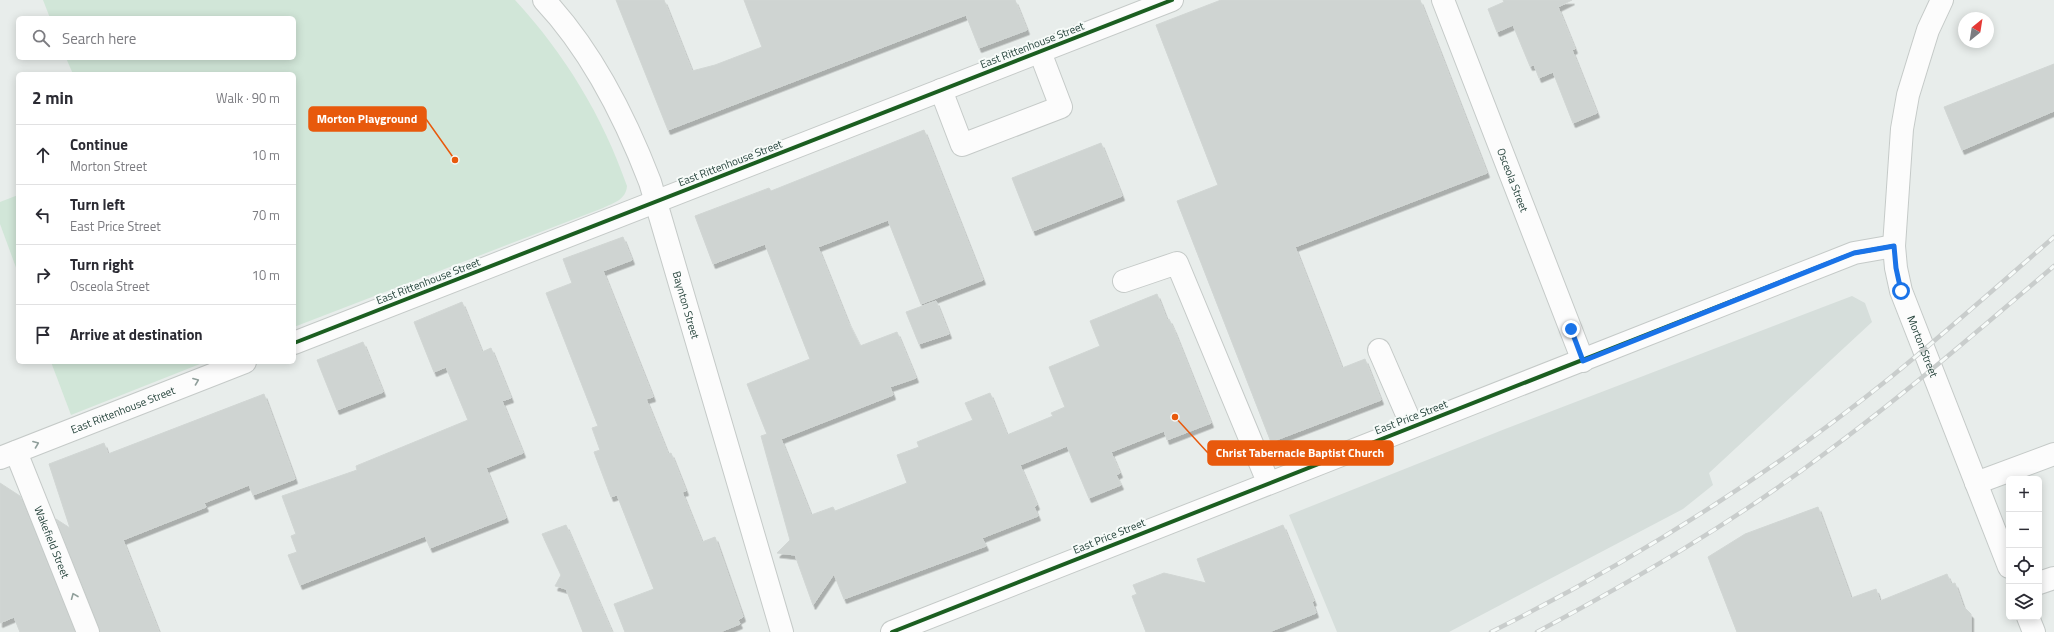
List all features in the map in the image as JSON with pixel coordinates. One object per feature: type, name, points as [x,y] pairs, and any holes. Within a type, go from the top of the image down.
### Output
[{"type":"street","name":"Baynton Street","points":[[544,0],[575,37],[613,99],[643,162],[782,632]]},
{"type":"street","name":"East Rittenhouse Street","points":[[296,342],[1172,0]]},
{"type":"street","name":"Osceola Street","points":[[1443,0],[1583,361]]},
{"type":"street","name":"Morton Street","points":[[1942,0],[1928,30],[1908,95],[1902,129],[1894,246],[1896,268],[1901,291],[2006,559]]},
{"type":"street","points":[[941,90],[962,145],[1061,107],[1040,52]]},
{"type":"street","name":"East Price Street","points":[[892,632],[1268,482],[1583,361],[1854,253],[1894,246]]},
{"type":"street","points":[[1124,281],[1177,263],[1268,482]]},
{"type":"street","points":[[1380,350],[1412,426]]},
{"type":"street","name":"East Rittenhouse Street","points":[[8,455],[240,364]]},
{"type":"street","points":[[1976,483],[2054,454]]},
{"type":"street","name":"Wakefield Street","points":[[8,455],[88,632]]},
{"type":"street","points":[[2042,582],[2054,578]]},
{"type":"street","points":[[2029,620],[2034,632]]},
{"type":"shaded area","points":[[1852,296],[1865,303],[1872,322],[1709,473],[1713,485],[1683,509],[1449,632],[1337,632],[1289,515],[1505,429]]},
{"type":"green space","points":[[43,0],[515,0],[550,42],[581,87],[617,160],[627,186],[626,191],[622,198],[603,208],[296,326],[296,72],[72,72],[67,60],[296,60],[296,16],[49,16]]},
{"type":"green space","points":[[16,196],[16,268],[0,224],[0,202]]},
{"type":"green space","points":[[52,364],[200,364],[71,415]]},
{"type":"building","points":[[616,0],[664,0],[692,71],[715,65],[762,47],[744,0],[1015,0],[1027,30],[979,48],[966,15],[668,130]]},
{"type":"building","points":[[1221,0],[1420,0],[1487,173],[1295,247],[1342,368],[1365,359],[1381,400],[1271,442],[1177,201],[1218,185],[1156,25]]},
{"type":"building","points":[[1503,0],[1572,0],[1558,7],[1575,49],[1572,50],[1597,113],[1573,123],[1553,72],[1539,78],[1534,65],[1530,66],[1513,25],[1497,32],[1488,9],[1504,2]]},
{"type":"building","points":[[2054,64],[2054,111],[1962,150],[1944,107]]},
{"type":"building","points":[[924,130],[983,280],[921,304],[888,220],[818,247],[848,322],[860,346],[897,332],[916,378],[890,387],[893,395],[781,439],[811,515],[833,507],[835,511],[907,483],[897,455],[919,447],[917,442],[973,420],[965,403],[990,393],[1007,435],[1053,416],[1051,413],[1065,407],[1049,367],[1100,346],[1090,321],[1157,294],[1167,320],[1169,319],[1174,330],[1211,423],[1167,440],[1164,431],[1111,452],[1120,473],[1116,475],[1121,485],[1089,498],[1067,446],[1020,465],[1037,505],[1034,507],[1038,516],[982,538],[986,546],[844,599],[834,574],[813,605],[795,555],[777,553],[790,540],[761,436],[767,434],[747,384],[810,359],[765,244],[713,264],[695,216],[769,188],[771,191]]},
{"type":"building","points":[[1101,143],[1122,196],[1033,231],[1012,178]]},
{"type":"building","points":[[623,237],[632,260],[603,271],[653,397],[646,399],[668,454],[671,453],[686,491],[682,492],[702,542],[715,537],[743,617],[738,620],[740,624],[720,632],[625,632],[614,604],[654,589],[617,495],[611,497],[594,452],[600,450],[592,428],[598,426],[546,293],[572,283],[563,259]]},
{"type":"building","points":[[936,301],[949,334],[919,344],[906,312]]},
{"type":"building","points":[[462,302],[482,352],[491,348],[511,398],[502,401],[523,453],[486,468],[506,518],[430,548],[425,536],[300,585],[288,555],[297,552],[291,536],[296,534],[282,496],[357,470],[356,466],[468,420],[446,367],[434,372],[414,322]]},
{"type":"building","points":[[363,342],[383,392],[337,410],[317,360]]},
{"type":"building","points":[[264,394],[295,479],[253,495],[249,485],[204,503],[206,507],[123,540],[159,632],[100,632],[56,519],[70,528],[49,464],[104,443],[108,454]]},
{"type":"building","points":[[0,483],[20,496],[75,632],[20,632],[14,617],[0,623]]},
{"type":"building","points":[[1818,507],[1851,598],[1876,589],[1880,601],[1947,574],[1951,584],[1955,583],[1963,606],[1971,614],[1971,632],[1737,632],[1708,557],[1745,534]]},
{"type":"building","points":[[566,525],[612,632],[583,632],[566,589],[555,586],[561,575],[542,534]]},
{"type":"building","points":[[1283,525],[1314,601],[1312,602],[1316,613],[1269,632],[1146,632],[1132,596],[1137,594],[1133,585],[1164,573],[1206,583],[1197,559]]},
{"type":"railway","points":[[1491,632],[1596,577],[1647,547],[1748,483],[1844,414],[1891,377],[2054,237]]},
{"type":"railway","points":[[1537,632],[1684,549],[1790,479],[1854,432],[2054,266]]},
{"type":"cycle path","points":[[296,342],[1172,0]]},
{"type":"cycle path","points":[[892,632],[1854,253],[1894,246]]},
{"type":"place","name":"Morton Playground","points":[[455,160]]},
{"type":"place","name":"Christ Tabernacle Baptist Church","points":[[1175,417]]},
{"type":"route","points":[[1571,329],[1583,361],[1854,253],[1875,248],[1894,246],[1896,268],[1901,291]]}]
